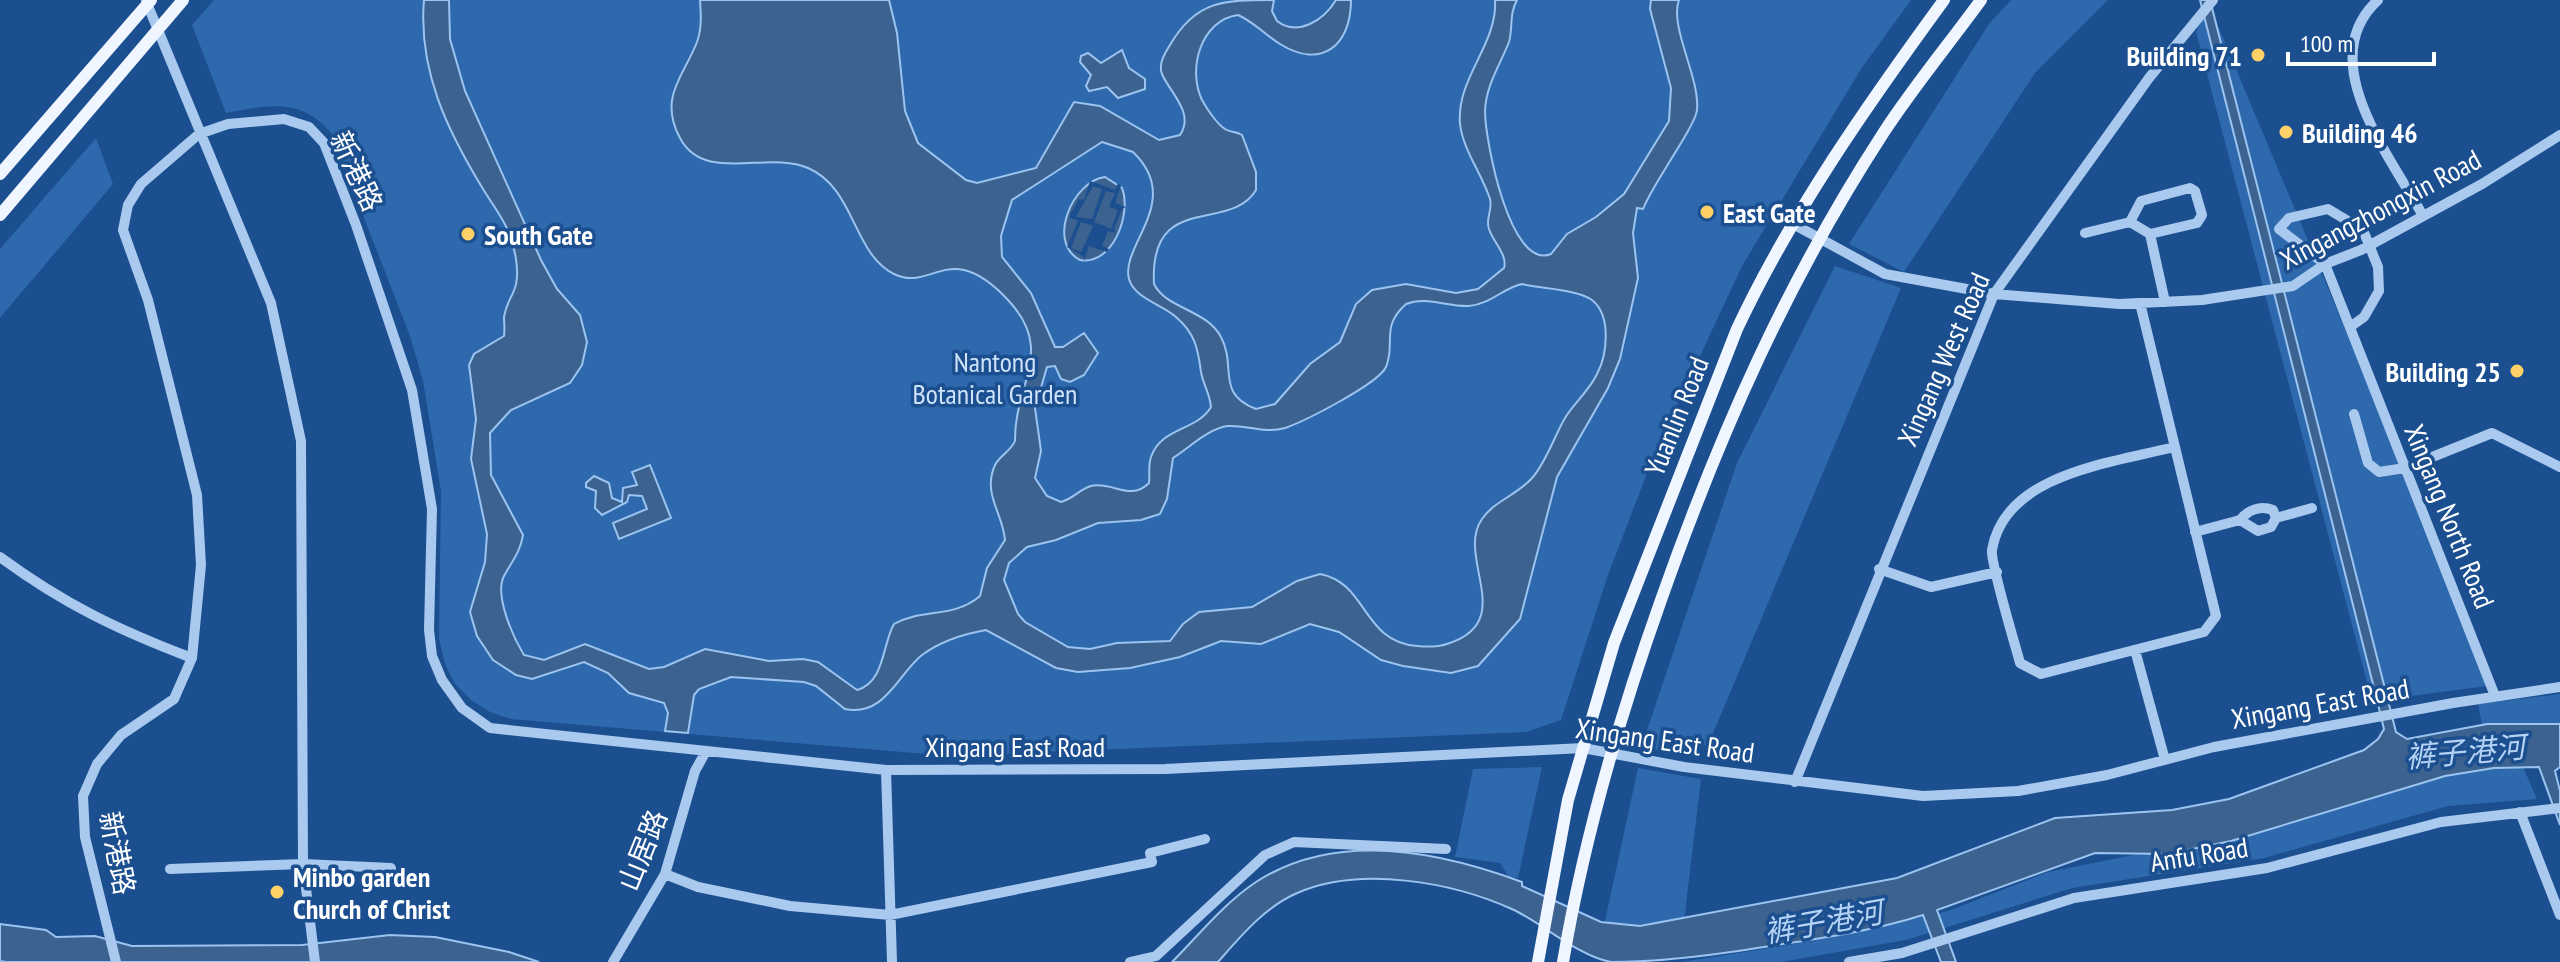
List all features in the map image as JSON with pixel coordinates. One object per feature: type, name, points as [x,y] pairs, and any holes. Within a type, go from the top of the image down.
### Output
[{"type":"main road","points":[[0,215],[183,0]]},
{"type":"main road","name":"Yuanlin Road","points":[[1538,962],[1568,800],[1614,643],[1737,329],[1859,117],[1944,0]]},
{"type":"main road","name":"Yuanlin Road","points":[[1563,962],[1609,753],[1706,473],[1753,366],[1820,238],[1885,130],[1981,0]]},
{"type":"main road","points":[[0,174],[148,1]]},
{"type":"street","name":"Xingang West Road","points":[[1795,782],[1879,569],[1994,294],[2149,78],[2213,0]]},
{"type":"street","points":[[2378,0],[2353,38],[2350,66],[2360,102],[2423,216]]},
{"type":"street","points":[[148,1],[199,134],[271,303],[301,441],[303,864],[315,962]]},
{"type":"street","name":"新港路","points":[[116,962],[85,837],[83,796],[97,764],[121,735],[174,699],[192,658],[201,565],[197,495],[148,300],[123,230],[128,205],[141,184],[199,134],[228,124],[284,119],[309,127],[324,143],[372,268],[412,390],[432,509],[429,630],[432,656],[442,680],[462,708],[490,728],[705,753]]},
{"type":"street","name":"Xingangzhongxin Road","points":[[1795,225],[1885,274],[1994,294],[2140,303],[2269,292],[2293,286],[2325,264],[2370,245],[2560,135]]},
{"type":"street","points":[[2085,233],[2130,222],[2150,234],[2197,223],[2202,215],[2195,191],[2190,188],[2141,201],[2130,222]]},
{"type":"street","points":[[2325,264],[2279,229],[2289,218],[2328,209],[2363,230],[2378,267],[2379,291],[2364,317],[2350,327]]},
{"type":"street","points":[[2150,234],[2165,302]]},
{"type":"street","name":"Xingang North Road","points":[[2325,264],[2495,696]]},
{"type":"street","points":[[2140,303],[2216,616],[2204,632],[2041,674],[2020,663],[1992,551],[2005,520],[2029,490],[2053,480],[2174,447]]},
{"type":"street","points":[[2354,414],[2368,463],[2379,472],[2405,468],[2492,433],[2526,447],[2560,467]]},
{"type":"street","points":[[2195,532],[2240,520],[2248,511],[2266,507],[2273,510],[2276,518]]},
{"type":"street","points":[[2240,520],[2258,531],[2271,527],[2276,518],[2312,508]]},
{"type":"street","points":[[0,557],[52,595],[116,629],[192,658]]},
{"type":"street","points":[[1879,569],[1931,587],[1997,572]]},
{"type":"street","points":[[2135,650],[2165,760]]},
{"type":"street","name":"Xingang East Road","points":[[705,753],[886,770],[1165,769],[1583,748],[1795,782],[1923,796],[2018,791],[2214,747],[2395,713],[2560,687]]},
{"type":"street","name":"山居路","points":[[613,962],[665,874],[695,771],[705,753]]},
{"type":"street","points":[[886,770],[892,962]]},
{"type":"street","name":"Anfu Road","points":[[1849,962],[1904,958],[1931,943],[2074,898],[2267,868],[2441,822],[2556,809]]},
{"type":"street","points":[[2520,812],[2560,915]]},
{"type":"street","points":[[665,874],[698,887],[790,906],[890,915],[1152,862],[1150,853],[1205,839]]},
{"type":"street","points":[[1130,962],[1156,956],[1265,855],[1294,842],[1446,849]]},
{"type":"street","points":[[170,869],[303,864],[391,868]]},
{"type":"green space","name":"Nantong Botanical Garden","points":[[214,0],[1911,0],[1861,69],[1742,266],[1654,455],[1608,575],[1561,720],[1526,732],[950,756],[511,719],[490,712],[471,700],[455,684],[445,664],[439,639],[441,491],[423,381],[410,336],[331,133],[308,114],[283,106],[226,113],[192,25]]},
{"type":"green space","points":[[2011,0],[2108,0],[2035,73],[1904,272],[1849,244],[1989,24]]},
{"type":"green space","points":[[2207,0],[2399,457],[2487,686],[2372,701],[2196,32]]},
{"type":"green space","points":[[96,138],[113,184],[0,318],[0,249]]},
{"type":"green space","points":[[1835,266],[1901,288],[1708,745],[1640,751],[1737,463]]},
{"type":"green space","points":[[2560,694],[2560,732],[2484,734],[2478,704]]},
{"type":"green space","points":[[2520,760],[2537,799],[2448,806],[2264,858],[2072,888],[1906,940],[1781,962],[1682,962],[1813,941],[1948,911],[2048,872],[2193,843],[2401,775]]},
{"type":"green space","points":[[1542,767],[1518,878],[1509,877],[1500,863],[1455,857],[1473,769]]},
{"type":"green space","points":[[1638,768],[1701,779],[1683,930],[1638,935],[1605,921]]},
{"type":"water","points":[[424,0],[449,0],[450,39],[465,91],[541,260],[557,289],[580,315],[587,342],[582,365],[570,383],[511,410],[490,433],[491,475],[523,535],[518,552],[504,576],[501,594],[510,627],[524,655],[544,660],[585,644],[649,669],[664,667],[705,649],[769,661],[803,659],[818,662],[857,690],[866,686],[878,671],[894,624],[915,616],[959,608],[980,596],[987,568],[1005,540],[992,494],[992,475],[997,462],[1015,441],[1016,421],[1029,368],[1029,336],[1022,318],[1008,300],[976,275],[955,269],[912,278],[894,274],[880,265],[836,190],[824,177],[808,168],[792,163],[720,163],[704,160],[691,152],[680,138],[674,123],[672,99],[699,37],[700,0],[889,0],[897,33],[905,111],[918,143],[966,180],[977,183],[1036,168],[1074,102],[1100,106],[1159,140],[1180,135],[1185,119],[1183,111],[1162,74],[1161,63],[1180,30],[1201,11],[1226,2],[1274,0],[1272,11],[1277,21],[1285,26],[1302,27],[1318,20],[1336,0],[1351,0],[1350,16],[1340,41],[1321,53],[1295,51],[1238,15],[1215,26],[1200,48],[1196,74],[1202,100],[1222,127],[1242,135],[1256,172],[1256,190],[1244,203],[1193,218],[1177,225],[1164,236],[1156,255],[1154,284],[1167,299],[1206,320],[1214,328],[1225,348],[1235,395],[1256,409],[1275,404],[1310,364],[1340,342],[1356,304],[1372,290],[1406,284],[1456,293],[1478,289],[1504,268],[1504,258],[1488,225],[1490,199],[1465,143],[1460,124],[1464,91],[1490,31],[1495,0],[1517,0],[1509,42],[1486,102],[1486,126],[1495,173],[1512,224],[1523,243],[1536,254],[1551,254],[1567,234],[1596,217],[1624,194],[1669,121],[1671,88],[1650,9],[1651,0],[1679,0],[1678,24],[1694,83],[1697,110],[1643,209],[1637,208],[1633,233],[1638,278],[1620,359],[1608,388],[1557,477],[1520,619],[1478,666],[1451,673],[1403,666],[1381,660],[1339,632],[1310,624],[1261,644],[1221,641],[1180,657],[1130,668],[1078,672],[1056,668],[986,630],[952,639],[929,650],[913,663],[880,701],[859,710],[845,709],[816,686],[804,682],[731,677],[699,689],[694,695],[688,733],[665,731],[668,713],[664,703],[629,693],[608,673],[584,662],[532,679],[516,675],[493,660],[477,636],[470,612],[485,562],[487,534],[471,459],[476,419],[469,365],[474,354],[504,336],[504,317],[517,271],[508,230],[470,167],[438,99],[423,26]],"holes":[[[1102,142],[1133,152],[1147,170],[1153,188],[1152,205],[1133,252],[1129,279],[1137,291],[1188,329],[1197,349],[1211,407],[1197,421],[1171,434],[1156,447],[1150,460],[1149,483],[1142,488],[1128,491],[1091,486],[1061,502],[1047,496],[1035,478],[1041,451],[1035,408],[1047,367],[1055,366],[1061,379],[1070,382],[1084,375],[1098,353],[1084,333],[1063,347],[1055,347],[1031,293],[1002,257],[1001,236],[1012,200]],[[1522,284],[1568,291],[1592,300],[1603,316],[1605,346],[1594,380],[1565,418],[1538,470],[1527,483],[1493,507],[1482,519],[1476,534],[1475,551],[1483,605],[1479,621],[1468,634],[1436,646],[1399,642],[1375,624],[1348,588],[1320,574],[1297,581],[1252,607],[1199,612],[1183,624],[1170,641],[1117,643],[1090,649],[1068,647],[1025,622],[1018,614],[1004,580],[1009,563],[1027,547],[1056,540],[1098,523],[1141,520],[1160,514],[1167,499],[1173,458],[1206,434],[1228,426],[1270,430],[1285,428],[1356,392],[1386,367],[1393,320],[1406,304],[1429,301],[1469,306]]]},
{"type":"water","name":"裤子港河","points":[[2200,0],[2210,0],[2396,732],[2407,739],[2487,724],[2560,724],[2560,767],[2555,771],[2560,791],[2560,825],[2539,767],[2494,768],[2445,776],[2231,841],[2168,854],[2095,853],[1937,910],[1956,962],[1941,962],[1923,915],[1854,932],[1738,951],[1674,959],[1611,962],[1587,954],[1525,916],[1490,900],[1435,885],[1376,879],[1320,885],[1295,894],[1253,924],[1218,962],[1172,962],[1222,910],[1256,882],[1287,866],[1320,856],[1353,851],[1388,851],[1457,862],[1522,882],[1522,886],[1601,922],[1640,926],[1897,878],[2055,818],[2172,810],[2229,799],[2364,750],[2378,739],[2384,729]]},
{"type":"water","points":[[1122,50],[1129,68],[1145,79],[1145,89],[1118,98],[1107,87],[1089,91],[1086,86],[1091,75],[1080,62],[1081,56],[1088,53],[1101,63]]},
{"type":"water","points":[[1105,177],[1122,188],[1122,223],[1117,236],[1102,255],[1092,260],[1080,260],[1070,251],[1065,240],[1068,213],[1083,189]]},
{"type":"water","points":[[650,465],[671,518],[619,539],[613,523],[647,509],[642,496],[629,495],[627,502],[602,515],[595,508],[596,491],[586,487],[586,483],[594,476],[609,483],[612,498],[622,502],[623,488],[637,485],[632,472]]},
{"type":"water","points":[[0,924],[46,930],[56,937],[95,936],[132,946],[302,945],[390,935],[435,937],[509,952],[539,962],[6,962],[0,961]]},
{"type":"pier","points":[[1090,181],[1115,190],[1118,183],[1121,186],[1115,203],[1126,207],[1122,209],[1114,229],[1116,233],[1108,231],[1102,246],[1109,249],[1107,252],[1089,246],[1084,261],[1083,256],[1067,247],[1078,221],[1069,217],[1079,199],[1084,200]],"holes":[[[1093,186],[1102,189],[1092,219],[1076,217]],[[1106,191],[1115,193],[1109,207],[1118,210],[1111,229],[1094,222]],[[1081,222],[1093,226],[1081,252],[1071,248]]]},
{"type":"place","name":"Building 71","points":[[2258,55]]},
{"type":"place","name":"Building 46","points":[[2286,132]]},
{"type":"place","name":"East Gate","points":[[1707,212]]},
{"type":"place","name":"South Gate","points":[[468,234]]},
{"type":"place","name":"Building 25","points":[[2517,371]]},
{"type":"place","name":"Minbo garden Church of Christ","points":[[277,892]]}]
